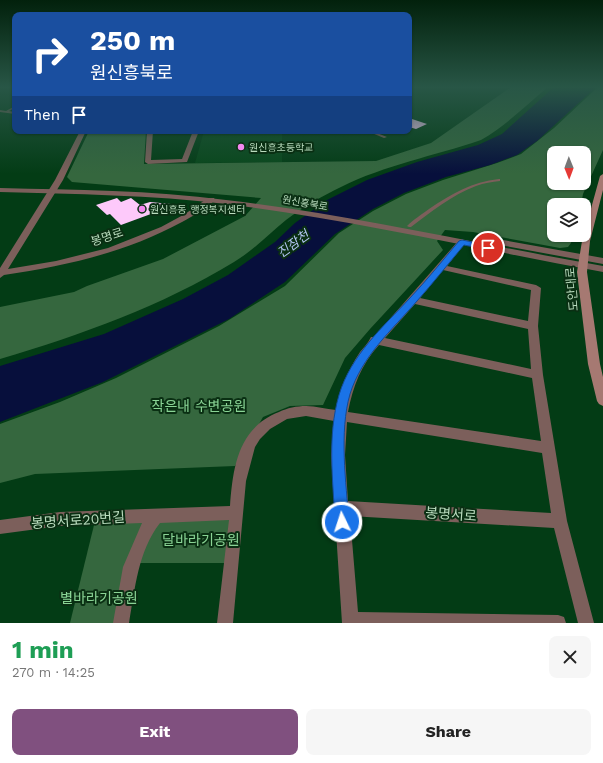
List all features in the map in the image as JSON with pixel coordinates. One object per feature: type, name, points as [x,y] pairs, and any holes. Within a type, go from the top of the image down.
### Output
[{"type":"main road","name":"도안대로","points":[[603,176],[582,262],[584,298],[594,364],[603,401]]},
{"type":"street","name":"봉명로","points":[[1,274],[54,189],[82,134]]},
{"type":"street","points":[[150,134],[148,162],[185,161],[195,134]]},
{"type":"street","name":"원신흥북로","points":[[0,185],[211,200],[383,225],[409,226],[582,262],[603,269]]},
{"type":"street","name":"원신흥북로","points":[[0,190],[134,190],[207,195],[288,205],[462,242],[582,262],[603,261]]},
{"type":"street","name":"봉명로","points":[[1,274],[45,267],[83,258],[125,245],[194,214],[211,200]]},
{"type":"street","points":[[462,242],[413,300],[365,352],[354,371],[344,395],[338,455],[350,621],[558,623]]},
{"type":"street","points":[[440,267],[536,288],[533,326],[537,375],[560,521],[586,623]]},
{"type":"street","points":[[413,300],[533,326]]},
{"type":"street","points":[[375,340],[537,375]]},
{"type":"street","points":[[225,623],[241,472],[250,444],[256,435],[272,421],[294,411],[306,411],[548,448]]},
{"type":"street","name":"봉명서로","points":[[341,508],[560,521]]},
{"type":"street","name":"봉명서로20번길","points":[[0,527],[60,519],[237,513]]},
{"type":"street","points":[[121,623],[131,567],[148,526],[156,516]]},
{"type":"lane","points":[[377,134],[385,137]]},
{"type":"lane","points":[[409,226],[443,202],[472,186],[483,182],[499,180]]},
{"type":"shaded area","name":"원신흥초등학교","points":[[203,134],[282,134],[282,162],[195,163]]},
{"type":"green space","points":[[469,116],[514,116],[481,140],[410,161],[358,179],[341,187],[320,198],[286,220],[255,247],[234,262],[207,278],[150,306],[61,340],[0,359],[0,307],[74,292],[163,259],[245,216],[261,198],[72,182],[67,177],[88,134],[146,134],[144,164],[376,161],[431,143]]},
{"type":"green space","name":"작은내 수변공원","points":[[567,116],[603,116],[603,150],[591,176],[591,146],[547,146],[547,190],[585,190],[582,198],[547,198],[547,242],[571,242],[568,247],[560,248],[473,232],[445,230],[437,241],[443,250],[345,358],[323,405],[290,406],[263,417],[235,466],[35,474],[0,483],[0,424],[60,402],[116,378],[219,326],[285,286],[339,233],[373,211],[406,194],[443,180],[521,154]]},
{"type":"green space","name":"달바라기공원","points":[[233,516],[227,563],[136,563],[159,519]]},
{"type":"green space","name":"별바라기공원","points":[[149,519],[117,623],[70,623],[95,521]]},
{"type":"water","name":"진잠천","points":[[522,116],[564,116],[537,141],[517,155],[490,165],[446,177],[404,193],[373,209],[335,234],[285,282],[229,319],[103,382],[0,422],[0,366],[104,334],[183,299],[228,275],[275,242],[295,223],[327,200],[367,180],[417,162],[478,145],[502,134]]},
{"type":"building","points":[[412,119],[427,124],[416,129],[412,128]]},
{"type":"building","points":[[117,198],[121,202],[131,198],[140,205],[150,202],[181,205],[176,212],[159,211],[121,225],[110,214],[107,215],[96,205]]},
{"type":"place","name":"원신흥초등학교","points":[[241,147]]},
{"type":"place","name":"원신흥동 행정복지센터","points":[[142,209]]},
{"type":"route","points":[[342,522],[338,455],[341,416],[344,395],[354,371],[365,352],[375,340],[413,300],[462,242],[488,248]]}]
